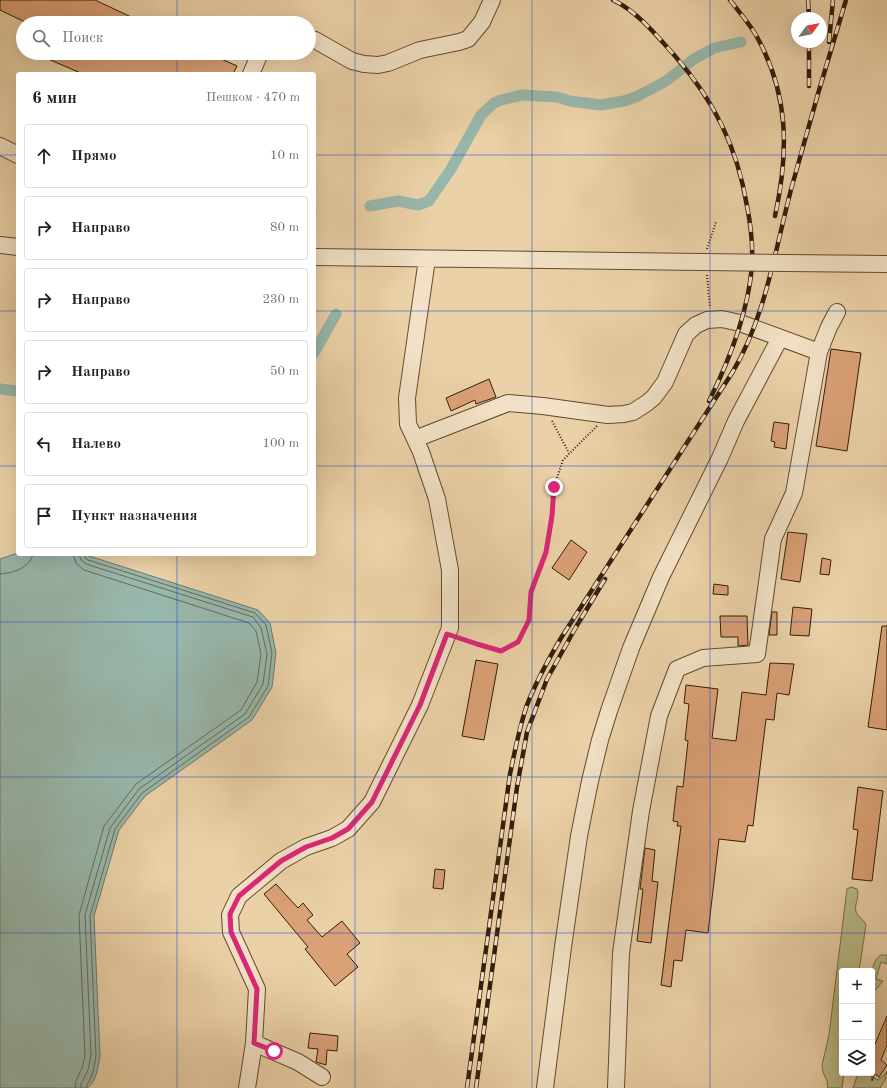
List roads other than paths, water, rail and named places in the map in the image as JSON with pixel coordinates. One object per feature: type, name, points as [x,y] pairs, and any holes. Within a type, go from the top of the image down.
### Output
[{"type":"street","points":[[316,41],[352,61],[378,65],[388,63],[420,50],[468,39],[482,22],[492,0]]},
{"type":"street","points":[[251,72],[257,60]]},
{"type":"street","points":[[0,146],[16,154]]},
{"type":"street","points":[[0,245],[16,247]]},
{"type":"street","points":[[316,257],[887,264]]},
{"type":"street","points":[[247,1088],[254,1043],[257,989],[231,932],[230,914],[239,896],[281,861],[306,847],[332,838],[348,829],[372,802],[420,705],[450,628],[450,570],[437,499],[408,424],[408,398],[427,259]]},
{"type":"street","points":[[616,1088],[620,953],[641,811],[658,716],[677,669],[703,658],[757,654],[773,539],[794,493],[819,352],[837,312]]},
{"type":"street","points":[[415,439],[508,403],[608,415],[633,412],[654,397],[665,382],[683,338],[690,329],[701,322],[715,319],[730,320],[819,352]]},
{"type":"street","points":[[545,1088],[579,836],[590,781],[606,718],[633,642],[661,577],[720,458],[736,421],[780,338]]},
{"type":"street","points":[[254,1043],[298,1062],[322,1077]]},
{"type":"water","points":[[16,554],[16,556],[89,556],[258,610],[270,623],[276,653],[272,687],[252,720],[145,796],[119,830],[94,916],[100,1056],[95,1078],[87,1088],[0,1088],[0,559]]},
{"type":"waterway","points":[[370,206],[398,201],[418,205],[429,201],[451,169],[481,115],[494,103],[522,95],[557,97],[570,101],[601,105],[624,101],[638,96],[666,81],[694,59],[714,48],[741,42]]},
{"type":"waterway","points":[[316,349],[336,314]]},
{"type":"waterway","points":[[0,389],[16,391]]},
{"type":"railway","points":[[613,0],[631,11],[647,25],[675,56],[702,91],[722,126],[737,164],[743,185],[751,236],[752,266],[750,283],[742,318],[736,336],[724,370],[709,401]]},
{"type":"railway","points":[[730,0],[748,23],[768,59],[780,102],[784,147],[783,169],[775,216]]},
{"type":"railway","points":[[808,0],[809,12]]},
{"type":"railway","points":[[829,42],[833,0]]},
{"type":"railway","points":[[467,1088],[510,774],[519,731],[527,705],[542,671],[561,638],[732,373],[744,351],[753,329],[768,282],[792,186],[846,0]]},
{"type":"railway","points":[[809,48],[809,86]]},
{"type":"railway","points":[[476,1088],[517,787],[527,732],[547,679],[605,579]]}]
